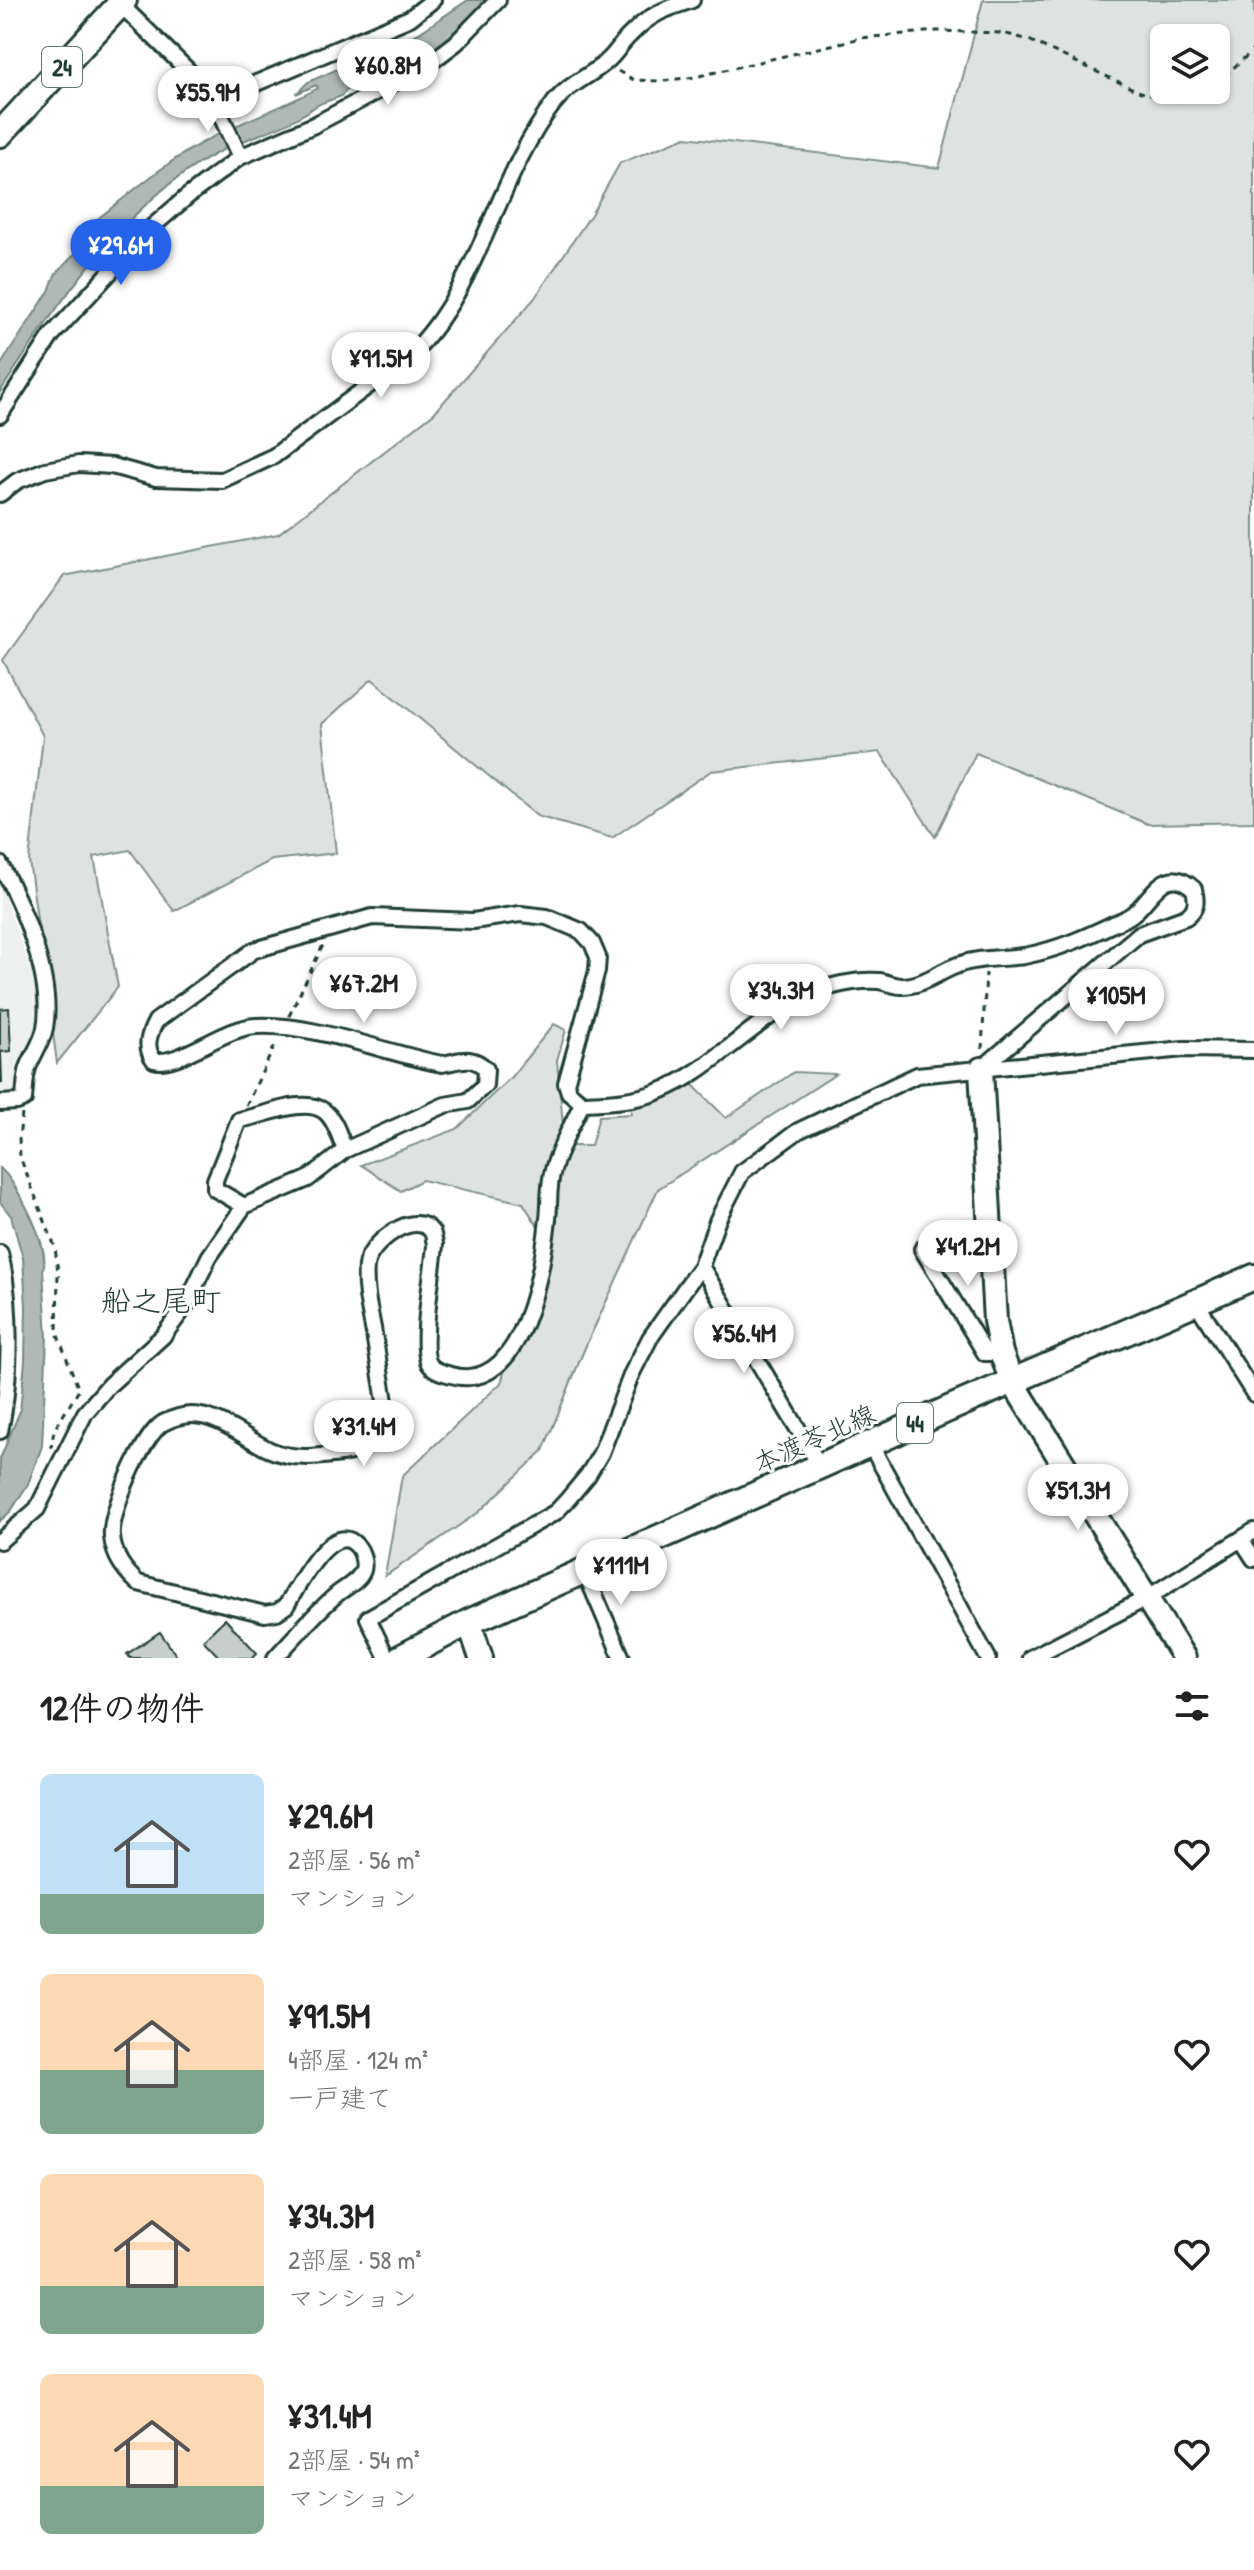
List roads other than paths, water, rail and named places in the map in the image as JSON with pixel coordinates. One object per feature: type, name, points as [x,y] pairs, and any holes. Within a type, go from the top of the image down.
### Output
[{"type":"main road","name":"24","points":[[0,134],[122,2]]},
{"type":"main road","name":"本渡苓北線","points":[[400,1658],[469,1622],[1254,1277]]},
{"type":"street","points":[[215,104],[410,18],[433,0]]},
{"type":"street","points":[[0,415],[52,335],[89,292],[152,227],[237,152],[314,125],[427,65],[456,43],[498,0]]},
{"type":"street","points":[[0,494],[17,481],[45,470],[79,464],[112,466],[156,478],[222,480],[274,456],[392,369],[429,337],[449,307],[522,156],[552,105],[564,90],[605,63],[627,37],[655,12],[692,0]]},
{"type":"street","points":[[122,2],[210,92],[237,152]]},
{"type":"street","points":[[0,864],[33,940],[46,1011],[41,1041],[27,1070],[24,1099],[0,1103]]},
{"type":"street","points":[[0,1541],[37,1509],[85,1413],[109,1385],[163,1336],[185,1307],[209,1257],[244,1206],[308,1179],[345,1150],[445,1105],[468,1101],[485,1085],[486,1069],[476,1061],[465,1058],[442,1064],[254,1026],[228,1031],[168,1062],[154,1060],[149,1054],[149,1033],[156,1021],[254,950],[372,917],[473,921],[520,914],[547,917],[581,931],[592,943],[598,957],[597,971],[566,1083],[569,1092],[582,1103],[614,1101],[659,1092],[808,995],[841,985],[877,981],[902,986],[922,983],[957,965],[1057,949],[1131,916],[1154,889],[1171,880],[1194,889],[1196,905],[1192,912],[1139,934],[981,1069]]},
{"type":"street","points":[[387,1658],[368,1618],[556,1512],[578,1487],[601,1453],[632,1373],[650,1338],[701,1266],[718,1219],[742,1172],[798,1131],[917,1075],[1184,1049],[1254,1050]]},
{"type":"street","points":[[981,1069],[995,1321],[1001,1353],[1012,1381],[1184,1658]]},
{"type":"street","points":[[275,1658],[337,1593],[353,1583],[363,1571],[358,1546],[349,1540],[336,1540],[323,1549],[286,1606],[277,1612],[265,1614],[138,1583],[125,1571],[115,1554],[112,1517],[120,1494],[152,1434],[161,1424],[193,1415],[209,1418],[273,1451],[291,1455],[309,1458],[353,1452],[369,1445],[384,1431],[388,1420],[368,1299],[366,1263],[375,1246],[393,1232],[412,1225],[423,1226],[432,1232],[435,1244],[424,1346],[428,1363],[441,1372],[458,1377],[482,1374],[494,1368],[517,1340],[530,1311],[539,1281],[552,1170],[582,1103]]},
{"type":"street","points":[[244,1206],[215,1189],[215,1180],[239,1120],[273,1111],[314,1107],[324,1111],[333,1121],[345,1150]]},
{"type":"street","points":[[922,1249],[985,1353],[1001,1353]]},
{"type":"street","points":[[0,1253],[7,1285],[6,1406],[0,1431]]},
{"type":"street","points":[[701,1266],[820,1466]]},
{"type":"street","points":[[1196,1302],[1254,1394]]},
{"type":"street","points":[[870,1444],[988,1658]]},
{"type":"street","points":[[1030,1658],[1147,1598],[1248,1535],[1254,1559]]},
{"type":"street","points":[[585,1572],[622,1658]]},
{"type":"street","points":[[469,1622],[481,1658]]},
{"type":"district","name":"船之尾町","points":[[161,1300]]}]
